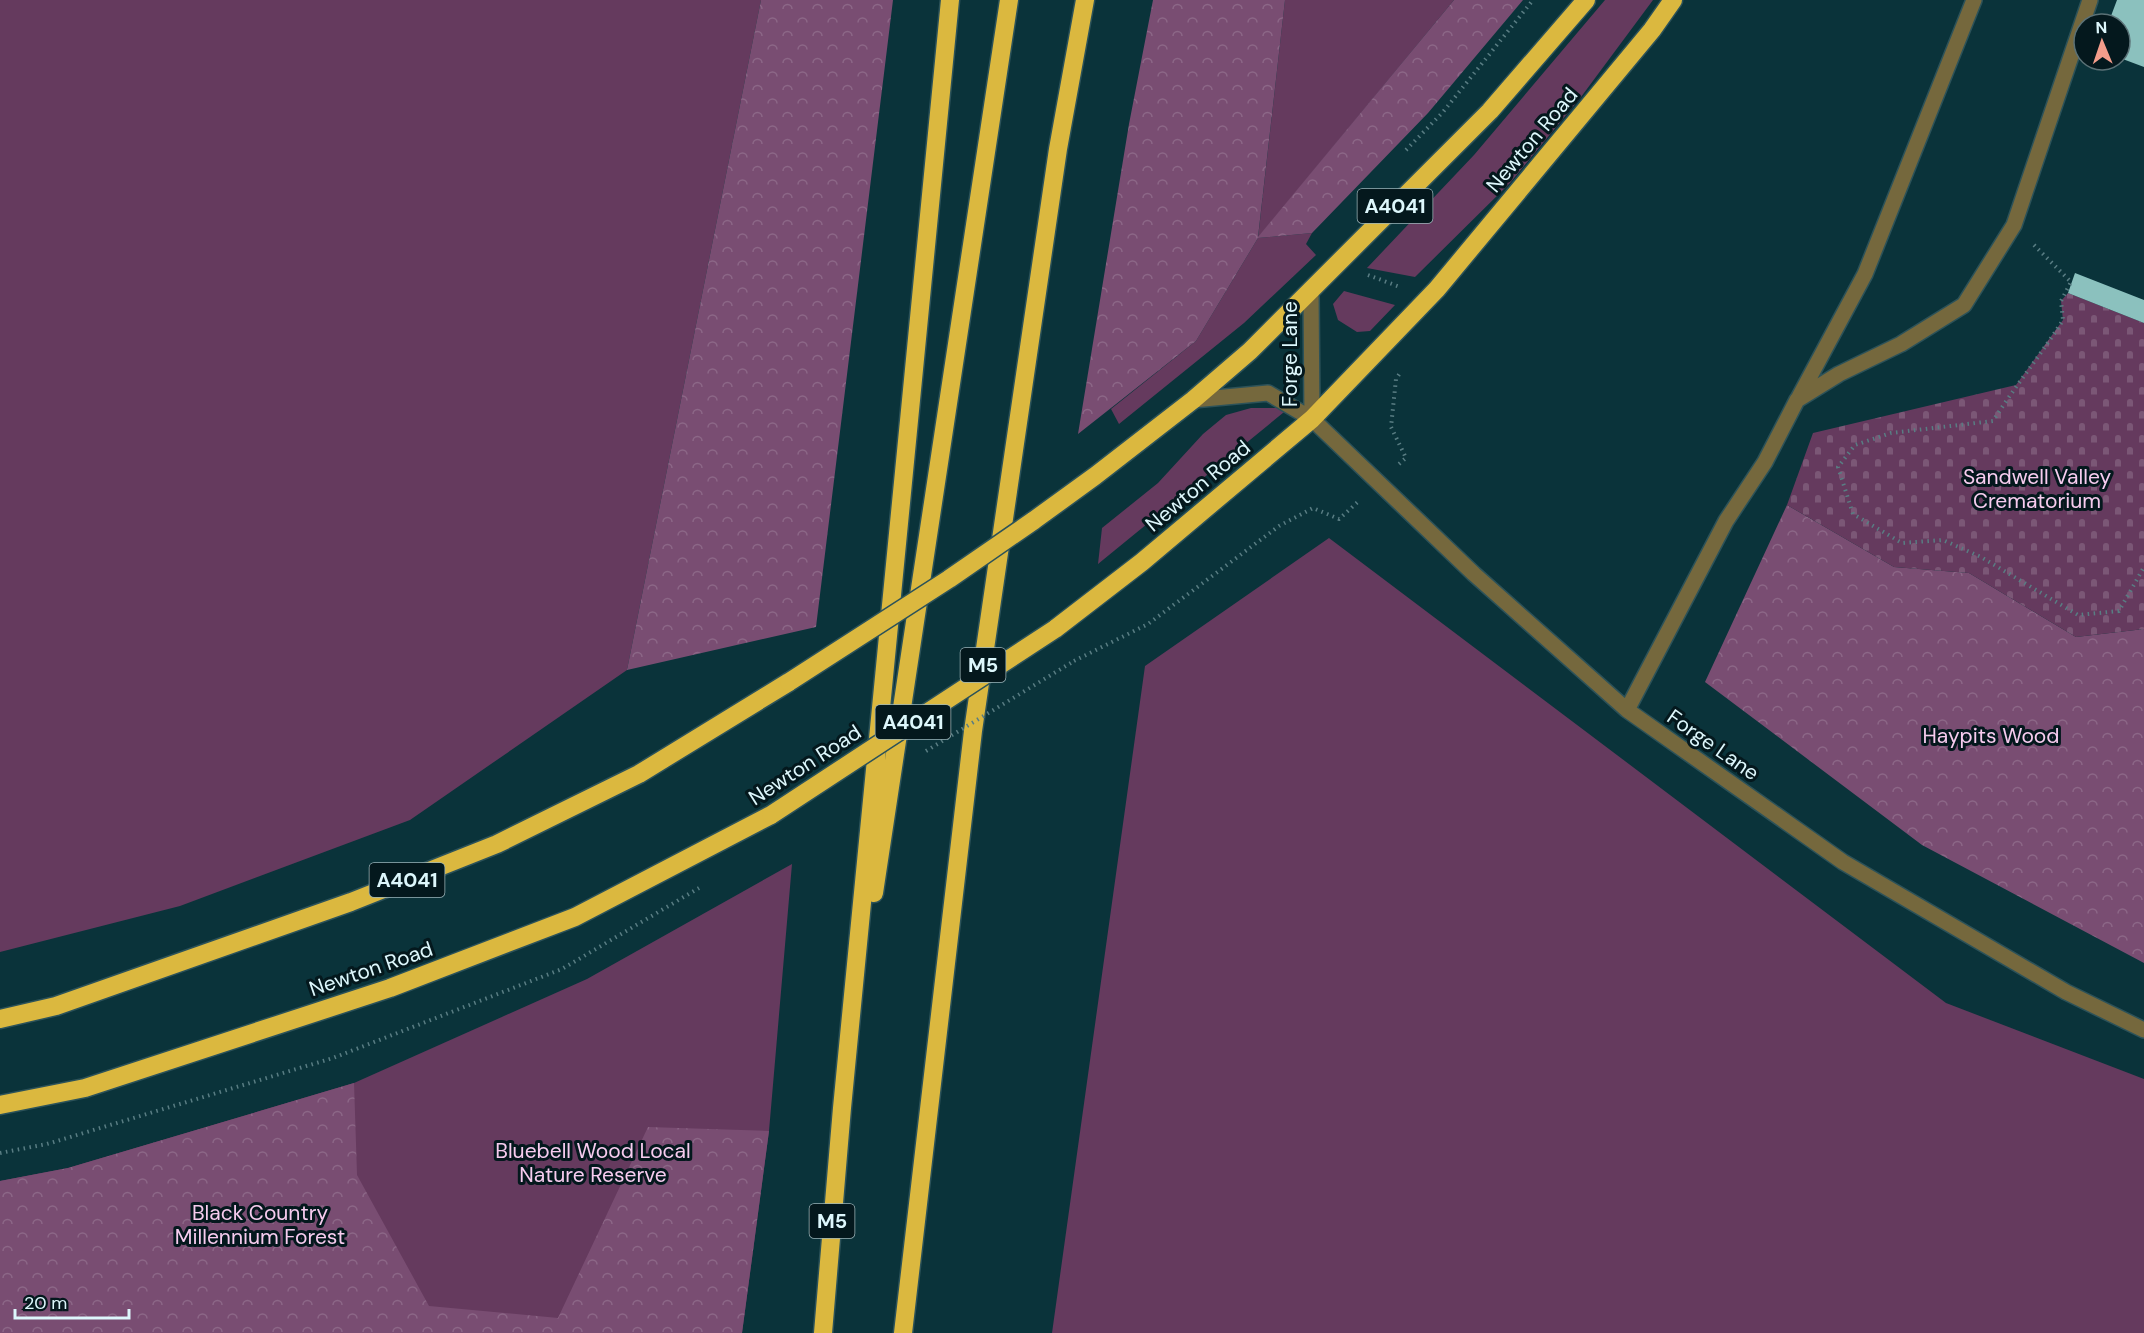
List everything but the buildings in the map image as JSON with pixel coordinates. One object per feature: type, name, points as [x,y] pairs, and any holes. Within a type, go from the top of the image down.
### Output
[{"type":"highway","name":"M5","points":[[823,1333],[842,1108],[950,0]]},
{"type":"highway","name":"M5","points":[[842,1108],[1009,0]]},
{"type":"highway","name":"M5","points":[[903,1333],[973,731],[1058,149],[1085,0]]},
{"type":"highway","name":"A4041","points":[[0,1019],[56,1006],[351,902],[496,844],[639,774],[789,682],[949,579],[1095,476],[1250,351],[1490,111],[1586,0]]},
{"type":"highway","name":"Newton Road","points":[[0,1105],[85,1088],[390,988],[575,916],[771,816],[1055,629],[1142,562],[1312,419],[1437,289],[1652,30],[1673,0]]},
{"type":"street","points":[[1627,710],[1726,521],[1765,462],[1865,274],[1974,0]]},
{"type":"street","points":[[1797,400],[1839,374],[1901,344],[1964,305],[2014,225],[2090,0]]},
{"type":"street","name":"Forge Lane","points":[[1311,289],[1312,419]]},
{"type":"street","name":"Forge Lane","points":[[1192,400],[1268,393],[1312,419],[1474,574],[1627,710],[1843,862],[2066,992],[2144,1030]]},
{"type":"path","points":[[2014,225],[2072,282],[2061,301],[2063,320],[1993,421],[1891,433],[1855,445],[1838,467],[1853,514],[1902,543],[1943,540],[1981,557],[2078,615],[2119,610],[2144,567]]},
{"type":"path","points":[[922,754],[1074,661],[1148,624],[1279,526],[1313,508],[1339,519],[1406,458],[1391,427],[1396,379],[1402,370]]},
{"type":"path","points":[[0,1153],[47,1144],[333,1058],[562,969],[701,887]]},
{"type":"green space","points":[[0,0],[761,0],[627,670],[410,820],[180,906],[0,952]]},
{"type":"green space","points":[[761,0],[893,0],[816,627],[627,670]]},
{"type":"green space","points":[[1153,0],[1285,0],[1258,237],[1454,0],[1523,0],[1428,113],[1312,233],[1258,238],[1196,341],[1078,434],[1129,124]]},
{"type":"green space","points":[[1285,0],[1454,0],[1258,238]]},
{"type":"green space","points":[[1605,0],[1653,0],[1581,97],[1510,183],[1415,277],[1367,268],[1474,155]]},
{"type":"green space","points":[[1312,233],[1306,244],[1316,255],[1244,323],[1119,424],[1111,409],[1196,341],[1258,238]]},
{"type":"green space","points":[[1344,291],[1395,305],[1370,331],[1357,332],[1338,320],[1333,304]]},
{"type":"green space","name":"Sandwell Valley Crematorium","points":[[2068,293],[2144,323],[2144,629],[2076,637],[1969,573],[1894,567],[1787,505],[1813,433],[2016,385],[2063,320],[2061,301]]},
{"type":"green space","points":[[1251,408],[1289,408],[1098,564],[1102,528],[1158,483],[1203,434],[1226,415]]},
{"type":"green space","name":"Haypits Wood","points":[[1787,505],[1894,567],[1969,573],[2076,637],[2144,629],[2144,963],[1922,845],[1705,682]]},
{"type":"green space","points":[[1329,538],[1946,1003],[2144,1079],[2144,1333],[1052,1333],[1145,666]]},
{"type":"green space","name":"Bluebell Wood Local Nature Reserve","points":[[792,864],[769,1131],[742,1333],[0,1333],[0,1181],[68,1168],[354,1083],[587,979]]},
{"type":"green space","name":"Black Country Millennium Forest","points":[[354,1083],[357,1175],[429,1306],[558,1318],[648,1127],[769,1131],[742,1333],[0,1333],[0,1181],[68,1168]]}]
